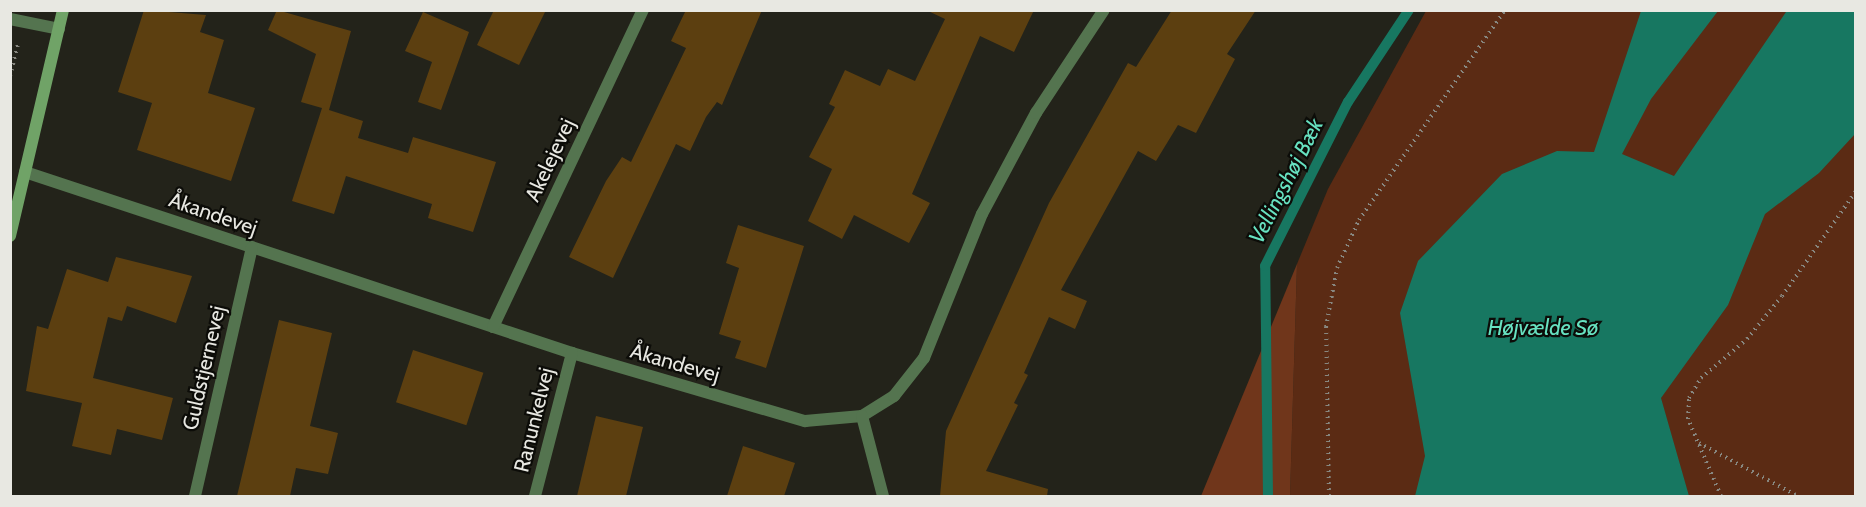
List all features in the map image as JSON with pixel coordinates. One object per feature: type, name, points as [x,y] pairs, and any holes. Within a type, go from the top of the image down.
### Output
[{"type":"street","points":[[10,236],[63,10]]},
{"type":"street","name":"Akelejevej","points":[[493,327],[643,10]]},
{"type":"street","name":"Åkandevej","points":[[25,172],[493,327],[805,421],[862,416],[894,396],[924,358],[982,214],[1036,113],[1104,10]]},
{"type":"street","points":[[10,18],[59,29]]},
{"type":"street","name":"Guldstjernevej","points":[[195,496],[252,248]]},
{"type":"street","name":"Ranunkelvej","points":[[535,496],[572,352]]},
{"type":"street","points":[[862,416],[883,496]]},
{"type":"path","points":[[1329,496],[1326,327],[1337,268],[1359,220],[1505,10]]},
{"type":"path","points":[[1721,496],[1688,418],[1689,398],[1701,378],[1747,339],[1856,191]]},
{"type":"path","points":[[1698,442],[1798,496]]},
{"type":"shaded area","points":[[1426,11],[1855,11],[1855,496],[1290,496],[1297,264],[1328,189]]},
{"type":"shaded area","points":[[1297,264],[1290,496],[1201,496]]},
{"type":"water","name":"Højvælde Sø","points":[[1641,11],[1718,11],[1651,99],[1622,154],[1674,176],[1786,12],[1855,11],[1855,134],[1819,173],[1765,214],[1728,305],[1661,398],[1689,496],[1415,496],[1425,456],[1400,313],[1418,261],[1502,174],[1557,151],[1594,152]]},
{"type":"building","points":[[144,10],[206,15],[200,32],[224,40],[208,93],[255,108],[231,181],[137,150],[152,103],[118,92]]},
{"type":"building","points":[[277,10],[351,31],[329,110],[363,121],[358,138],[408,153],[413,137],[496,162],[473,232],[428,218],[432,204],[346,176],[334,214],[292,201],[322,108],[301,102],[316,54],[268,30]]},
{"type":"building","points":[[494,10],[546,10],[519,65],[477,45]]},
{"type":"building","points":[[686,10],[762,10],[722,105],[717,102],[706,117],[690,151],[676,144],[613,278],[569,257],[606,181],[622,157],[631,162],[686,48],[671,41]]},
{"type":"building","points":[[926,10],[1034,10],[1014,52],[980,36],[912,194],[930,203],[909,243],[854,215],[842,239],[808,221],[832,169],[809,157],[835,107],[829,104],[845,70],[880,86],[888,69],[915,81],[945,19]]},
{"type":"building","points":[[1172,10],[1256,10],[1227,54],[1235,59],[1196,133],[1178,125],[1156,161],[1138,151],[1061,290],[1087,301],[1075,329],[1049,317],[1024,373],[1028,375],[1014,403],[1018,405],[986,471],[1048,489],[1047,496],[940,496],[946,431],[1049,203],[1128,63],[1136,67]]},
{"type":"building","points":[[423,12],[469,32],[441,110],[418,102],[432,62],[405,51]]},
{"type":"building","points":[[738,225],[804,246],[766,368],[735,358],[741,341],[719,334],[739,268],[726,263]]},
{"type":"building","points":[[116,257],[192,276],[176,323],[127,306],[122,321],[108,317],[93,378],[173,398],[162,440],[117,429],[111,455],[72,446],[82,403],[26,391],[37,326],[48,329],[67,269],[108,282]]},
{"type":"building","points":[[279,320],[332,333],[310,426],[338,433],[328,474],[296,468],[290,496],[237,496]]},
{"type":"building","points":[[413,350],[483,373],[466,425],[396,402]]},
{"type":"building","points":[[596,416],[643,427],[626,496],[577,496]]},
{"type":"building","points":[[743,446],[795,463],[784,496],[727,496]]},
{"type":"waterway","name":"Vellingshøj Bæk","points":[[1268,496],[1265,266],[1348,102],[1409,10]]}]
